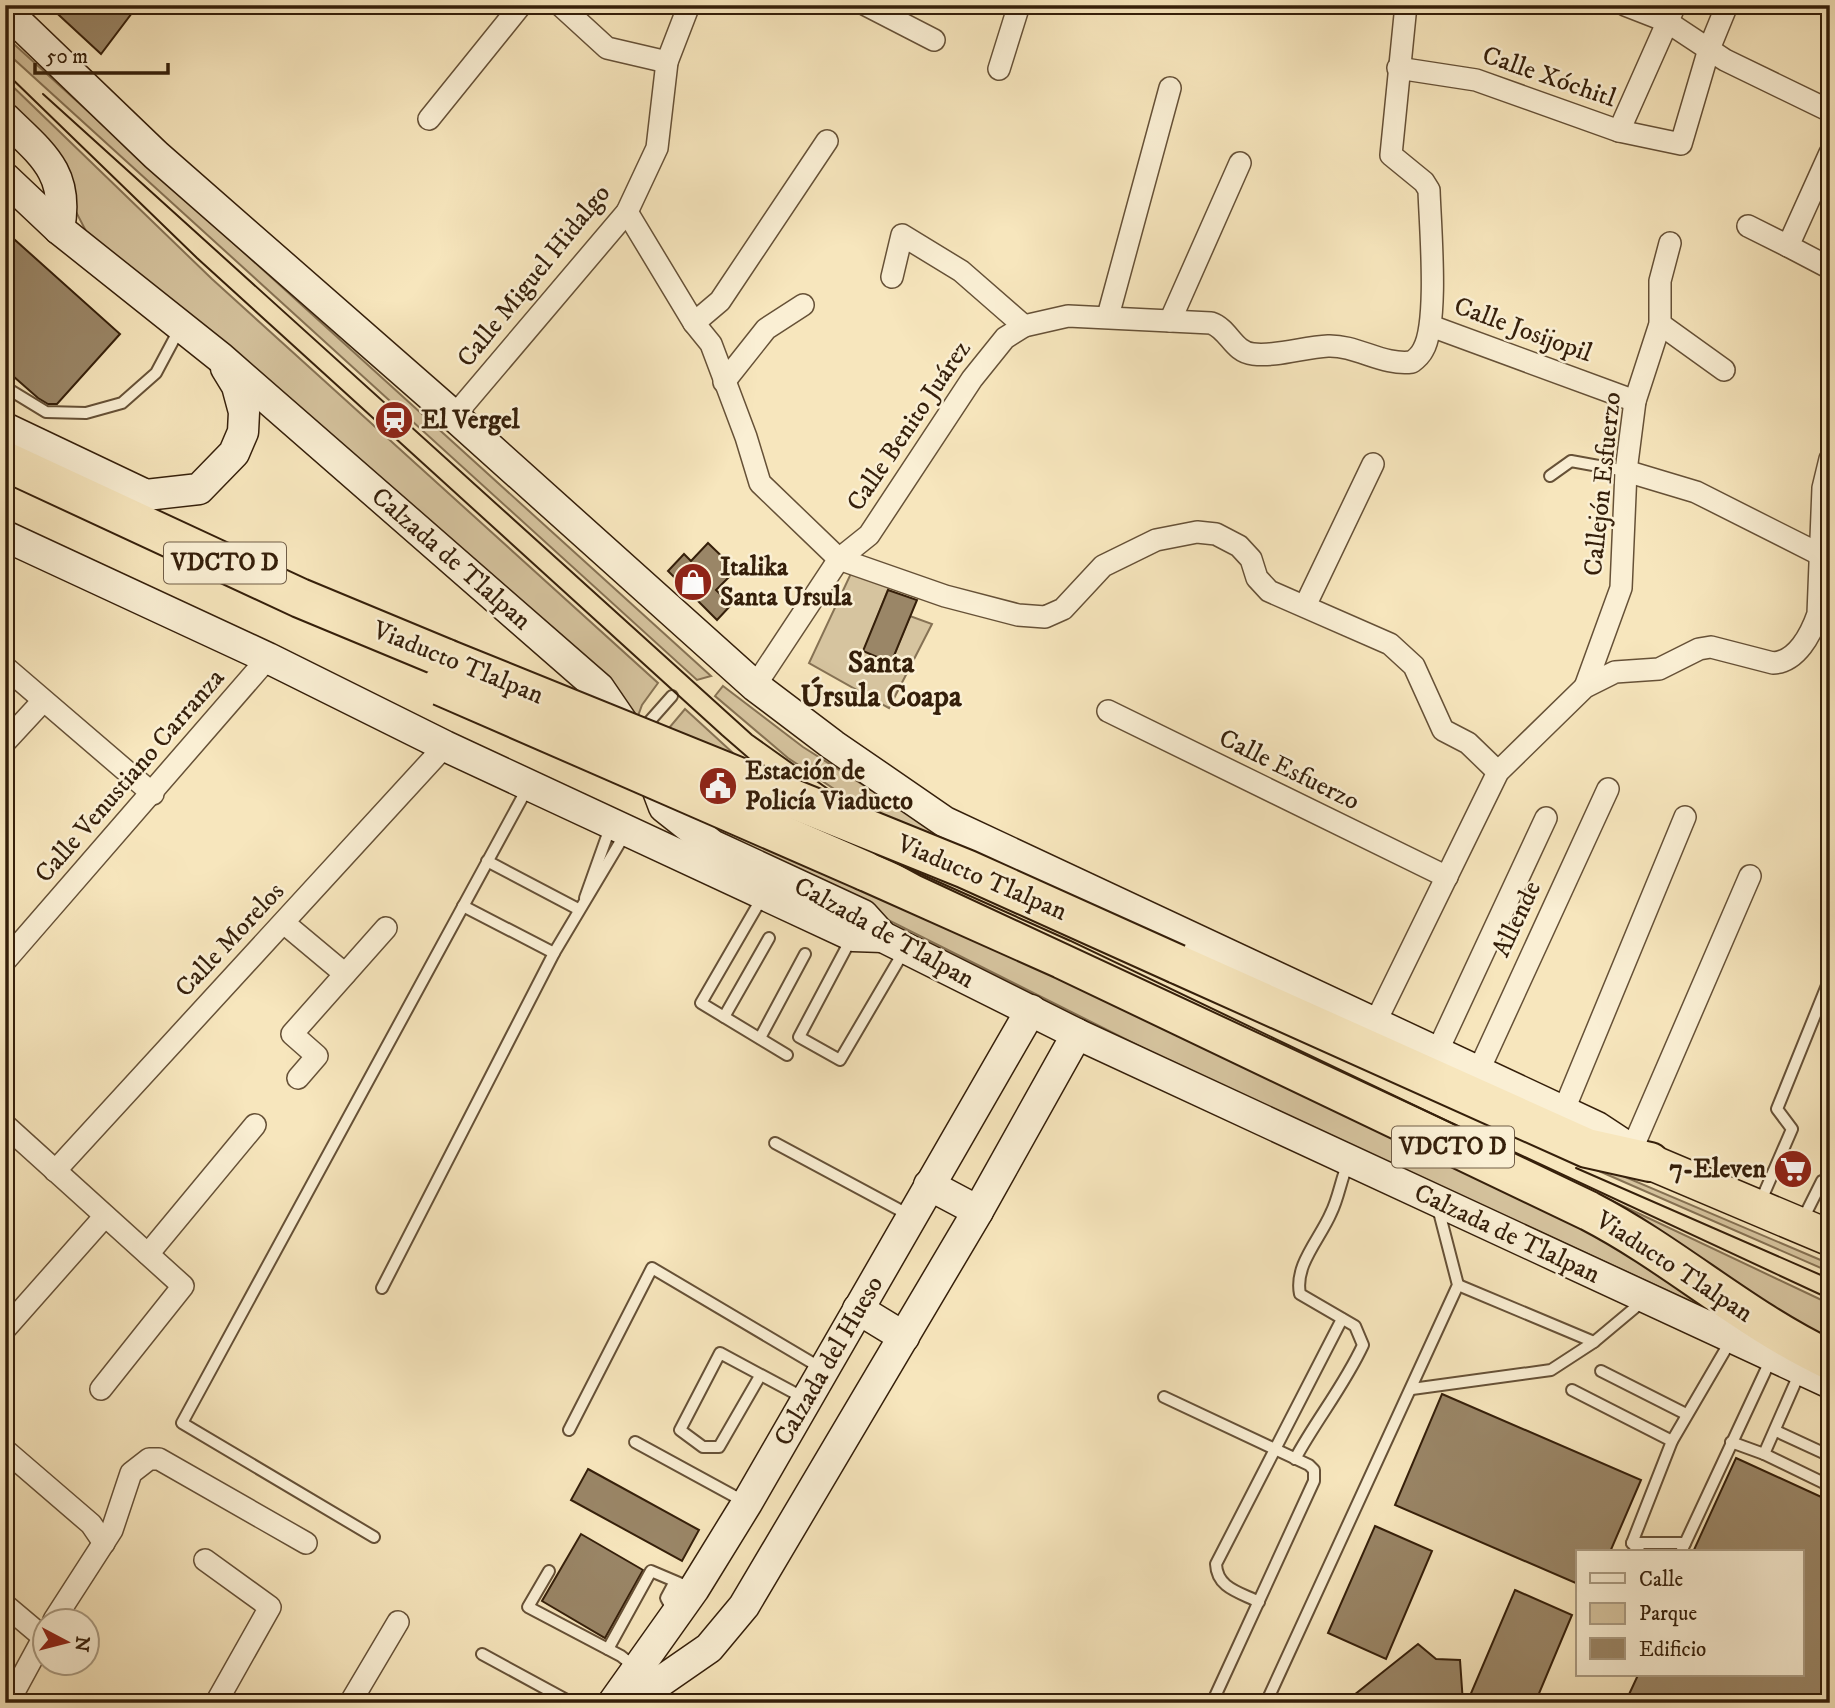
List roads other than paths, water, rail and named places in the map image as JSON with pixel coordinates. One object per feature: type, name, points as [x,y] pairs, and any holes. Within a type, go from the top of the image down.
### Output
[{"type":"highway","name":"Viaducto Tlalpan","points":[[5,461],[300,597],[444,673],[966,869],[1587,1148],[1641,1156]]},
{"type":"highway","name":"Viaducto Tlalpan","points":[[5,486],[444,673],[865,871],[1062,959],[1619,1227],[1680,1265],[1815,1365]]},
{"type":"highway","points":[[1641,1156],[1815,1231]]},
{"type":"main road","points":[[5,10],[156,155],[454,416],[755,686],[833,746],[945,822],[1597,1127],[1641,1156]]},
{"type":"main road","points":[[5,118],[44,156],[55,172],[62,200],[60,229]]},
{"type":"main road","name":"Calzada de Tlalpan","points":[[5,178],[60,229],[221,358],[599,688],[644,754],[664,807],[712,845],[863,915],[894,943],[1077,1034],[1772,1356],[1815,1365],[1830,1383]]},
{"type":"main road","points":[[5,428],[146,495],[198,489],[234,453],[243,432],[244,412],[237,386],[221,358]]},
{"type":"main road","points":[[5,536],[268,658],[445,746],[620,825],[853,936],[894,943]]},
{"type":"main road","name":"Calzada del Hueso","points":[[613,1703],[676,1615],[684,1586],[747,1503],[1031,1010]]},
{"type":"main road","name":"Calzada del Hueso","points":[[645,1703],[657,1684],[709,1648],[744,1606],[978,1211],[1077,1034]]},
{"type":"main road","points":[[929,1185],[978,1211]]},
{"type":"main road","points":[[858,1309],[904,1337]]},
{"type":"street","points":[[429,119],[521,5]]},
{"type":"street","points":[[560,5],[607,48],[667,62]]},
{"type":"street","name":"Calle Miguel Hidalgo","points":[[454,416],[627,212],[657,148],[667,62],[689,5]]},
{"type":"street","points":[[866,5],[934,40]]},
{"type":"street","points":[[999,69],[1019,5]]},
{"type":"street","points":[[1406,5],[1391,155],[1424,182],[1429,190],[1431,327]]},
{"type":"street","points":[[1625,5],[1670,13],[1709,49],[1830,111]]},
{"type":"street","points":[[1709,49],[1727,5]]},
{"type":"street","points":[[1619,131],[1670,13]]},
{"type":"street","name":"Calle Xóchitl","points":[[1398,68],[1476,80],[1619,131],[1681,144],[1709,49]]},
{"type":"street","points":[[1108,316],[1170,88]]},
{"type":"street","points":[[694,323],[720,301],[827,141]]},
{"type":"street","points":[[1788,246],[1830,153]]},
{"type":"street","points":[[1170,321],[1240,163]]},
{"type":"street","points":[[627,212],[694,323],[711,344],[760,483],[839,559],[945,596],[1017,615],[1045,617],[1063,609],[1103,566],[1156,540],[1198,533],[1216,534],[1239,546],[1251,559],[1257,578],[1269,591],[1390,644],[1414,666],[1443,730],[1468,743],[1499,772]]},
{"type":"street","points":[[1748,226],[1830,268]]},
{"type":"street","points":[[892,277],[902,234],[961,271],[1024,326]]},
{"type":"street","name":"Callejón Esfuerzo","points":[[1585,687],[1621,588],[1626,471],[1635,401],[1660,324],[1660,281],[1670,243]]},
{"type":"street","points":[[724,382],[766,329],[803,305]]},
{"type":"street","name":"Calle Benito Juárez","points":[[755,686],[839,559],[869,535],[972,379],[1005,338],[1024,326],[1045,319],[1068,316],[1211,323],[1222,326],[1238,348],[1251,355],[1331,346],[1398,364],[1412,362],[1423,350],[1431,327]]},
{"type":"street","points":[[1660,324],[1724,370]]},
{"type":"street","name":"Calle Josijopil","points":[[1431,327],[1635,401]]},
{"type":"street","points":[[1375,1023],[1499,772],[1585,687],[1615,672],[1659,669],[1699,649],[1711,647],[1773,663],[1783,662],[1802,644],[1824,613],[1821,555],[1823,488],[1830,459]]},
{"type":"street","points":[[1305,607],[1373,464]]},
{"type":"street","points":[[1626,471],[1696,492],[1821,555]]},
{"type":"street","name":"Calle Venustiano Carranza","points":[[5,961],[153,794],[268,658]]},
{"type":"street","points":[[5,667],[153,794]]},
{"type":"street","points":[[5,742],[43,701]]},
{"type":"street","name":"Calle Esfuerzo","points":[[1108,711],[1447,877]]},
{"type":"street","name":"Calle Morelos","points":[[55,1171],[445,746]]},
{"type":"street","name":"Allende","points":[[1478,1072],[1608,789]]},
{"type":"street","points":[[1563,1112],[1685,817]]},
{"type":"street","points":[[1437,1052],[1546,818]]},
{"type":"street","points":[[1641,1156],[1750,876]]},
{"type":"street","points":[[284,923],[345,974]]},
{"type":"street","points":[[298,1078],[317,1056],[292,1034],[387,928]]},
{"type":"street","points":[[5,1125],[183,1286],[101,1388]]},
{"type":"street","points":[[148,1254],[255,1125]]},
{"type":"street","points":[[5,1329],[104,1216]]},
{"type":"street","points":[[5,1450],[91,1524],[104,1543]]},
{"type":"street","points":[[63,1606],[112,1530],[131,1473],[149,1458],[159,1459],[306,1543]]},
{"type":"street","points":[[205,1560],[270,1607],[216,1703]]},
{"type":"street","points":[[5,1605],[32,1621]]},
{"type":"street","points":[[350,1703],[398,1622]]},
{"type":"street","points":[[8,1703],[32,1658]]},
{"type":"lane","points":[[5,387],[46,412],[86,413],[122,404],[156,373],[181,326]]},
{"type":"lane","points":[[1550,476],[1571,461],[1626,471]]},
{"type":"lane","points":[[634,739],[671,696]]},
{"type":"lane","points":[[374,1537],[182,1423],[529,784]]},
{"type":"lane","points":[[382,1288],[620,825]]},
{"type":"lane","points":[[584,898],[595,888],[620,825]]},
{"type":"lane","points":[[487,861],[578,909]]},
{"type":"lane","points":[[764,894],[701,1003],[787,1055]]},
{"type":"lane","points":[[463,906],[554,953]]},
{"type":"lane","points":[[853,936],[799,1037],[840,1060],[894,943]]},
{"type":"lane","points":[[724,1017],[769,938]]},
{"type":"lane","points":[[760,1038],[805,954]]},
{"type":"lane","points":[[1758,1207],[1792,1129],[1777,1109],[1830,978]]},
{"type":"lane","points":[[775,1143],[911,1217]]},
{"type":"lane","points":[[1295,1459],[1363,1345],[1356,1326],[1300,1294],[1299,1285],[1304,1264],[1333,1211],[1349,1161]]},
{"type":"lane","points":[[1815,1231],[1822,1181],[1830,1185]]},
{"type":"lane","points":[[1266,1703],[1458,1285],[1436,1202]]},
{"type":"lane","points":[[569,1430],[652,1269],[824,1370]]},
{"type":"lane","points":[[1458,1285],[1594,1342]]},
{"type":"lane","points":[[1412,1388],[1551,1370],[1594,1342],[1646,1298]]},
{"type":"lane","points":[[1259,1602],[1224,1585],[1216,1576],[1216,1564],[1342,1319]]},
{"type":"lane","points":[[1632,1543],[1672,1441],[1733,1338]]},
{"type":"lane","points":[[760,1376],[719,1447],[703,1447],[680,1430],[720,1353],[807,1400]]},
{"type":"lane","points":[[1632,1543],[1683,1548],[1772,1356]]},
{"type":"lane","points":[[1764,1454],[1815,1365]]},
{"type":"lane","points":[[1601,1371],[1686,1414]]},
{"type":"lane","points":[[1572,1390],[1672,1441]]},
{"type":"lane","points":[[1164,1397],[1295,1459],[1314,1471],[1314,1481],[1212,1703]]},
{"type":"lane","points":[[1776,1431],[1830,1456]]},
{"type":"lane","points":[[1731,1441],[1830,1486]]},
{"type":"lane","points":[[635,1442],[747,1503]]},
{"type":"lane","points":[[1632,1543],[1638,1550]]},
{"type":"lane","points":[[608,1649],[651,1570],[684,1586]]},
{"type":"lane","points":[[549,1571],[528,1607],[608,1649],[636,1668]]},
{"type":"lane","points":[[482,1654],[572,1703]]},
{"type":"tram line","points":[[5,72],[197,258],[722,735],[760,768],[886,857],[921,876],[1830,1299]]},
{"type":"tram line","points":[[43,94],[752,735],[922,856],[1046,923]]},
{"type":"tram line","points":[[1576,1168],[1830,1279]]},
{"type":"place","name":"El Vergel","points":[[394,420]]},
{"type":"place","name":"Italika Santa Ursula","points":[[693,582]]},
{"type":"place","name":"Estación de Policía Viaducto","points":[[718,786]]},
{"type":"place","name":"7-Eleven","points":[[1793,1169]]},
{"type":"district","name":"Santa Úrsula Coapa","points":[[881,680]]}]
